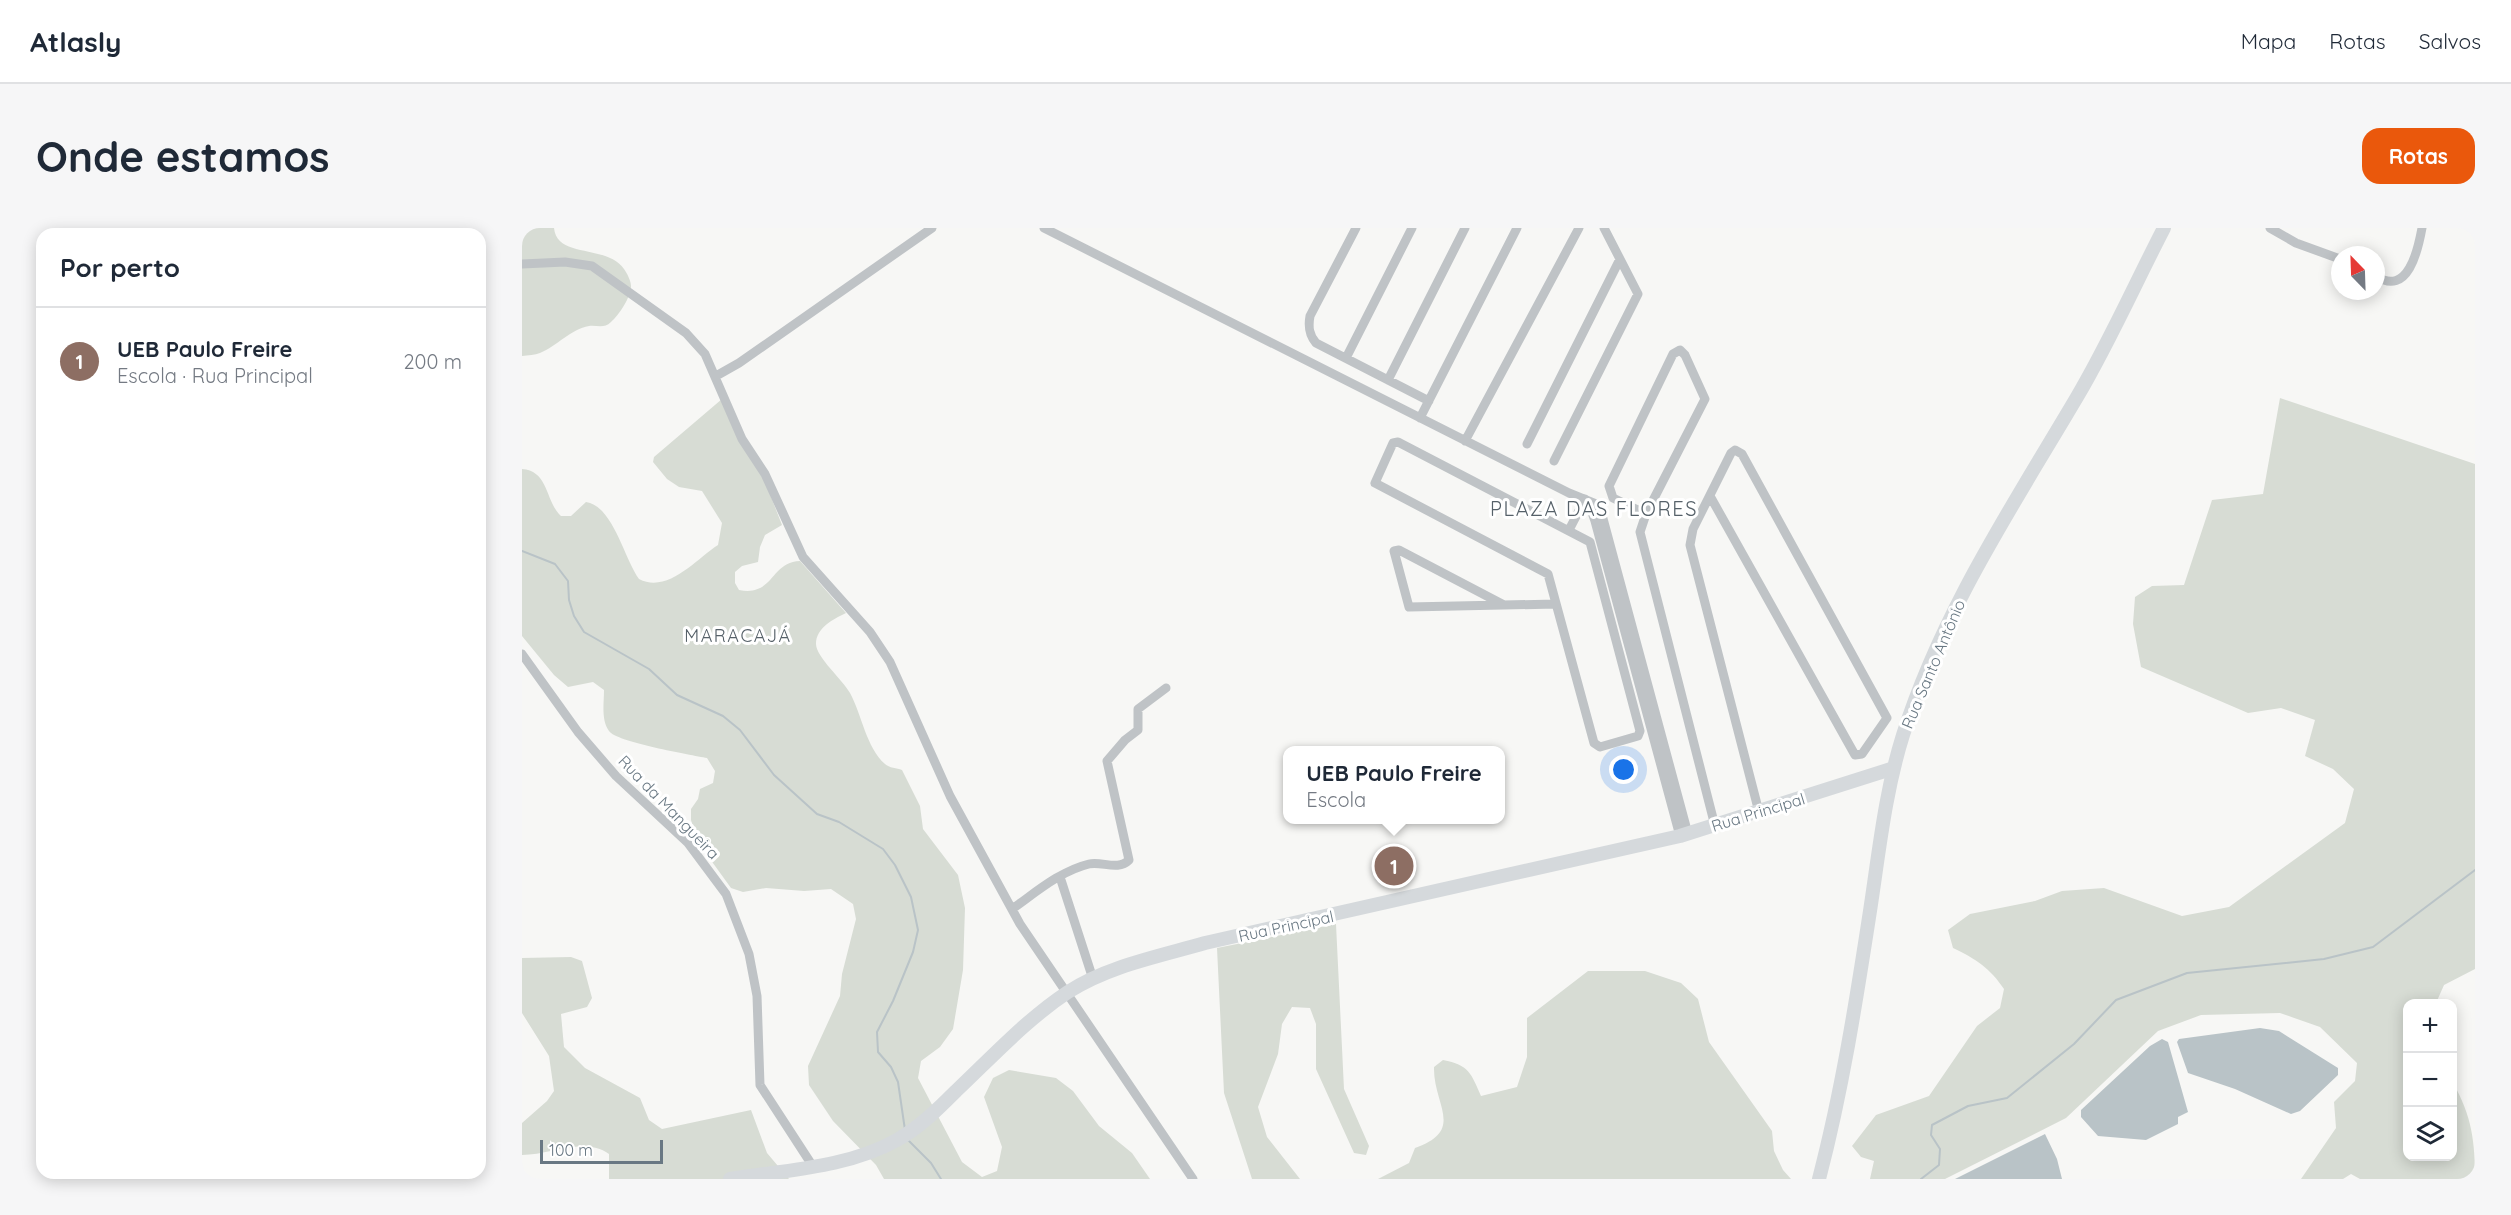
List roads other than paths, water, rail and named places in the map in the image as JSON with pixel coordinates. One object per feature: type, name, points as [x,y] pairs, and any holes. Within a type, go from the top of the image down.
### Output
[{"type":"street","points":[[716,376],[739,363],[932,228]]},
{"type":"street","points":[[1044,228],[1584,501],[1595,521],[1684,835]]},
{"type":"street","points":[[1356,228],[1308,324],[1312,338],[1316,343],[1429,400]]},
{"type":"street","points":[[1346,358],[1412,228]]},
{"type":"street","points":[[1388,380],[1465,228]]},
{"type":"street","points":[[1420,418],[1517,228]]},
{"type":"street","points":[[1465,441],[1578,228]]},
{"type":"street","points":[[1554,460],[1638,294],[1604,228]]},
{"type":"street","name":"Rua Santo Antônio","points":[[1819,1179],[1837,1109],[1850,1041],[1893,768],[1922,682],[1960,598],[2011,505],[2089,376],[2164,228]]},
{"type":"street","points":[[2270,228],[2296,243],[2331,256]]},
{"type":"street","points":[[2385,279],[2390,280],[2406,275],[2419,248],[2422,228]]},
{"type":"street","points":[[1527,444],[1620,259]]},
{"type":"street","points":[[522,264],[565,262],[592,266],[686,333],[705,354],[742,439],[762,468],[803,557],[870,632],[890,662],[950,796],[1012,909],[1193,1179]]},
{"type":"street","points":[[1646,514],[1613,498],[1609,486],[1673,354],[1680,350],[1690,364],[1705,399],[1646,514],[1640,532],[1641,544],[1715,826]]},
{"type":"street","points":[[1398,442],[1588,539],[1592,545],[1640,731],[1638,736],[1600,747],[1594,743],[1556,604],[1548,574],[1377,485],[1374,481],[1393,443],[1398,442]]},
{"type":"street","points":[[1710,496],[1853,753],[1860,755],[1884,724],[1887,715],[1738,449],[1731,453],[1693,529],[1690,545],[1759,812]]},
{"type":"street","points":[[1569,530],[1584,501]]},
{"type":"street","points":[[1504,605],[1399,550],[1394,551],[1409,607],[1556,604]]},
{"type":"street","name":"Rua da Mangueira","points":[[522,654],[578,732],[616,776],[688,843],[726,894],[749,954],[757,996],[760,1085],[812,1165]]},
{"type":"street","points":[[1012,909],[1060,877],[1088,864],[1120,865],[1129,860],[1107,761],[1125,740],[1138,730],[1138,710],[1166,688]]},
{"type":"street","name":"Rua Principal","points":[[730,1179],[851,1159],[906,1135],[1029,1024],[1067,993],[1094,979],[1205,943],[1684,835],[1893,768]]},
{"type":"street","points":[[1060,877],[1094,979]]},
{"type":"waterway","points":[[522,551],[555,564],[568,581],[569,600],[574,616],[584,632],[649,669],[677,695],[723,716],[740,730],[774,775],[817,814],[839,822],[883,849],[895,865],[911,897],[918,930],[913,952],[893,1001],[877,1032],[878,1052],[891,1067],[898,1082],[905,1130]]},
{"type":"waterway","points":[[1921,1179],[1939,1165],[1940,1149],[1931,1135],[1932,1125],[1968,1106],[2007,1098],[2074,1044],[2116,1000],[2187,973],[2324,959],[2373,947],[2475,870]]},
{"type":"waterway","points":[[907,1139],[931,1163],[941,1179]]},
{"type":"place","name":"UEB Paulo Freire","points":[[1394,866]]},
{"type":"district","name":"PLAZA DAS FLORES","points":[[1594,508]]},
{"type":"district","name":"MARACAJÁ","points":[[738,635]]}]
